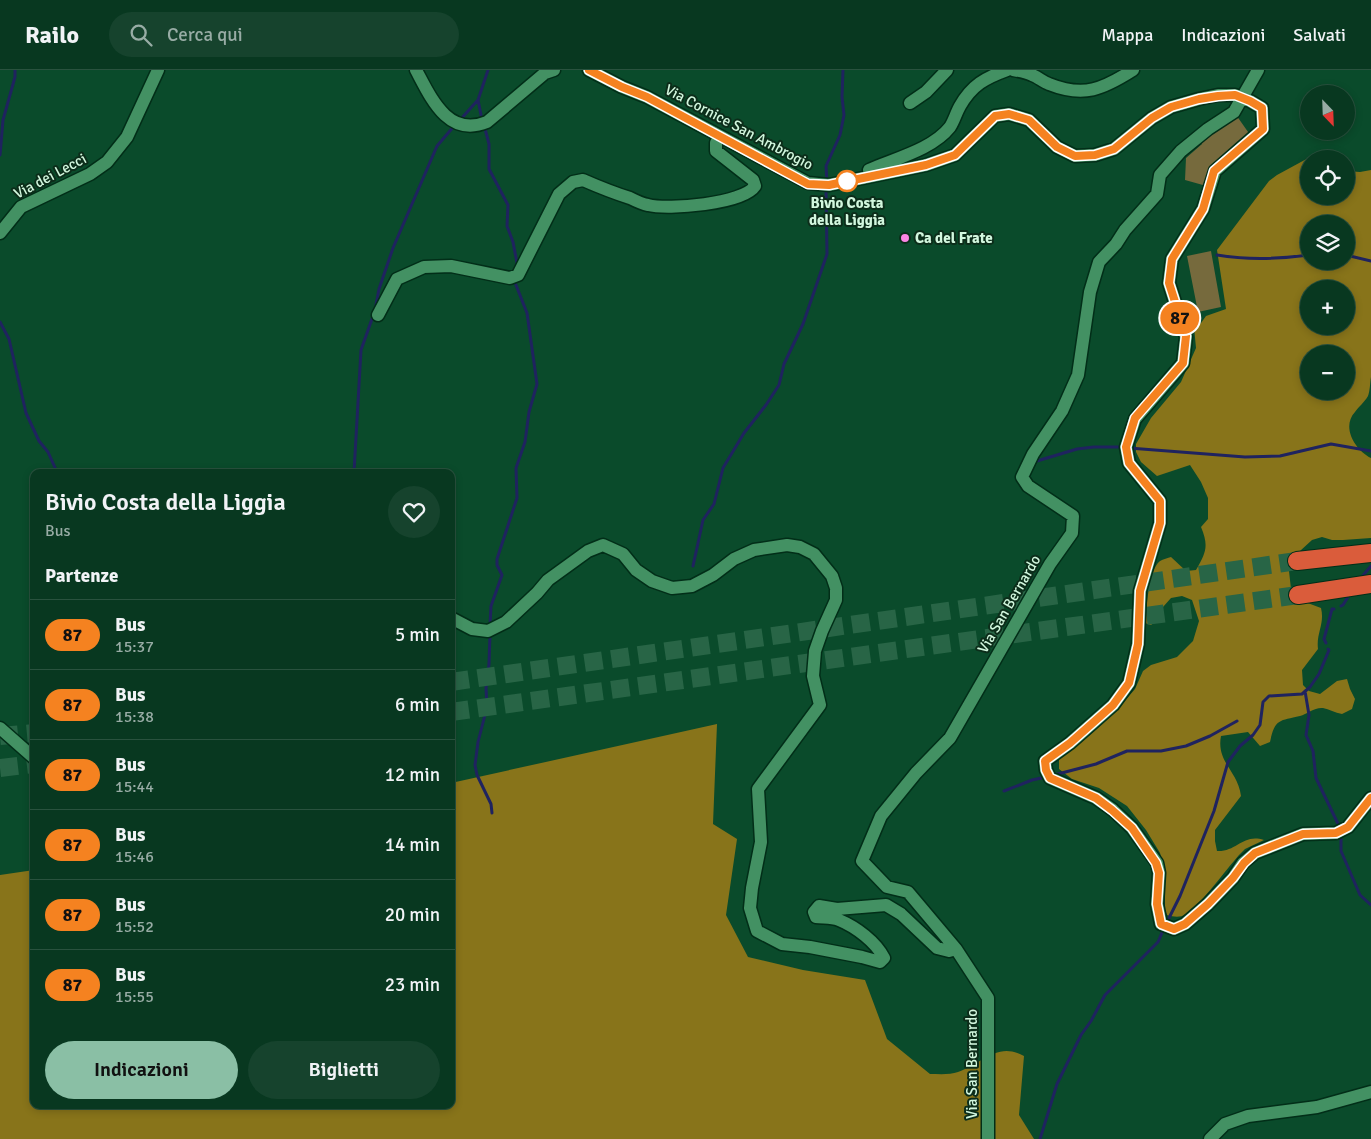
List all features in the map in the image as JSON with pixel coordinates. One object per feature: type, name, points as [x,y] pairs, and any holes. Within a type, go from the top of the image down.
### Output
[{"type":"highway","points":[[1298,561],[1371,553]]},
{"type":"highway","points":[[1298,595],[1371,584]]},
{"type":"street","name":"Via dei Lecci","points":[[0,233],[21,207],[90,174],[107,162],[127,137],[158,70]]},
{"type":"street","points":[[416,70],[436,106],[450,120],[465,125],[477,126],[487,122],[545,73],[554,70]]},
{"type":"street","name":"Via Cornice San Ambrogio","points":[[589,70],[647,97],[808,184],[829,185],[926,165],[955,155],[995,116],[1009,114],[1029,120],[1057,147],[1075,156],[1095,155],[1114,149],[1152,118],[1171,107],[1218,96],[1235,95],[1243,98]]},
{"type":"street","points":[[910,103],[926,92],[947,70]]},
{"type":"street","name":"Via Cornice San Ambrogio","points":[[849,181],[870,169],[907,156],[934,141],[950,127],[959,107],[971,90],[987,77],[1007,70]]},
{"type":"street","points":[[1013,70],[1030,74],[1048,84],[1073,91],[1094,91],[1134,70]]},
{"type":"street","points":[[1258,70],[1243,98],[1262,108],[1263,129],[1214,171],[1203,209],[1172,259],[1169,283],[1186,336],[1183,363],[1135,418],[1126,447],[1129,463],[1160,501],[1160,523],[1140,591],[1138,644],[1129,683],[1113,705],[1070,743],[1045,761],[1046,770],[1050,778],[1096,798],[1132,828],[1156,863],[1159,873],[1157,904],[1166,926],[1174,929],[1185,924],[1202,909],[1255,853],[1303,834],[1336,833],[1348,827],[1371,798]]},
{"type":"street","name":"Via San Bernardo","points":[[988,1139],[988,998],[956,949],[908,892],[887,887],[862,861],[881,816],[916,773],[950,738],[1050,564],[1072,533],[1073,516],[1028,486],[1022,477],[1033,454],[1062,411],[1078,375],[1090,292],[1099,262],[1157,194],[1160,174],[1181,151],[1208,128],[1234,112],[1243,98]]},
{"type":"street","points":[[378,315],[397,279],[424,267],[451,266],[514,276],[559,194],[573,182],[583,180],[648,205],[680,206],[703,204],[734,198],[752,190],[755,186],[753,180],[716,151],[716,143],[719,137]]},
{"type":"street","points":[[455,620],[472,629],[488,631],[506,622],[548,580],[588,551],[603,545],[623,554],[636,570],[652,581],[672,588],[692,586],[734,559],[754,550],[787,545],[800,546],[814,554],[832,576],[836,588],[836,600],[822,630],[815,651],[812,676],[820,705],[758,789],[761,842],[750,908],[757,932],[782,944],[810,947],[880,962],[884,958],[877,946],[856,930],[838,920],[816,917],[814,912],[820,906],[837,909],[886,905],[901,914],[937,948],[949,951],[956,949]]},
{"type":"street","points":[[0,728],[30,754]]},
{"type":"street","points":[[1210,1139],[1225,1124],[1248,1116],[1317,1107],[1371,1092]]},
{"type":"shaded area","points":[[1234,112],[1253,139],[1215,171],[1210,187],[1185,180],[1186,158],[1202,144],[1197,138]]},
{"type":"shaded area","points":[[1300,163],[1300,205],[1355,205],[1355,172],[1371,170],[1370,389],[1365,401],[1351,418],[1349,424],[1355,444],[1371,458],[1371,538],[1332,540],[1322,537],[1312,540],[1288,562],[1291,589],[1297,599],[1321,608],[1322,614],[1318,649],[1302,670],[1303,685],[1309,691],[1320,694],[1337,681],[1347,679],[1355,699],[1352,709],[1342,714],[1320,708],[1283,720],[1276,725],[1270,742],[1260,746],[1248,732],[1221,736],[1220,745],[1224,760],[1236,780],[1241,796],[1215,830],[1217,851],[1230,849],[1251,839],[1264,840],[1245,849],[1193,909],[1184,915],[1175,917],[1167,915],[1165,910],[1165,872],[1160,853],[1146,830],[1127,806],[1099,788],[1072,779],[1059,769],[1059,759],[1117,710],[1135,689],[1143,671],[1151,665],[1177,657],[1193,641],[1199,621],[1192,600],[1182,596],[1171,598],[1163,607],[1160,617],[1151,625],[1145,623],[1146,608],[1153,572],[1160,561],[1171,557],[1186,571],[1196,570],[1204,554],[1206,544],[1201,527],[1208,519],[1208,498],[1201,482],[1190,465],[1157,476],[1141,462],[1136,452],[1136,444],[1151,418],[1181,382],[1196,348],[1194,327],[1201,323],[1206,316],[1226,309],[1217,250],[1269,181]]},
{"type":"shaded area","points":[[1211,251],[1221,307],[1198,312],[1187,256]]},
{"type":"shaded area","points":[[717,724],[713,824],[737,839],[726,915],[748,957],[803,970],[865,980],[887,1039],[930,1074],[958,1072],[998,1052],[1014,1052],[1024,1056],[1019,1115],[1034,1139],[0,1139],[0,875],[30,871],[30,1109],[455,1109],[455,782]]},
{"type":"waterway","points":[[0,155],[3,120],[15,77],[15,70]]},
{"type":"waterway","points":[[482,120],[478,100],[488,70]]},
{"type":"waterway","points":[[827,183],[826,166],[840,135],[844,115],[842,97],[843,70]]},
{"type":"waterway","points":[[460,120],[477,101]]},
{"type":"waterway","points":[[375,310],[379,289],[393,248],[437,146],[455,125]]},
{"type":"waterway","points":[[484,125],[489,144],[489,169],[508,205],[507,226],[513,242],[517,263],[515,269]]},
{"type":"waterway","points":[[693,566],[703,520],[714,504],[723,468],[744,433],[779,385],[784,364],[803,324],[827,254],[826,189]]},
{"type":"waterway","points":[[1217,255],[1240,258],[1300,256]]},
{"type":"waterway","points":[[1355,257],[1371,261]]},
{"type":"waterway","points":[[490,625],[491,606],[502,575],[497,565],[497,559],[517,498],[516,468],[525,442],[529,412],[537,384],[527,313],[514,280]]},
{"type":"waterway","points":[[354,469],[361,350],[373,316]]},
{"type":"waterway","points":[[0,322],[9,339],[26,413],[39,441],[48,452],[56,469]]},
{"type":"waterway","points":[[1129,448],[1245,457],[1280,456],[1331,444],[1371,451]]},
{"type":"waterway","points":[[1037,461],[1077,449],[1123,447]]},
{"type":"waterway","points":[[1360,579],[1371,566]]},
{"type":"waterway","points":[[1341,606],[1351,592]]},
{"type":"waterway","points":[[1326,643],[1324,639],[1332,609],[1334,609]]},
{"type":"waterway","points":[[490,634],[486,688],[487,707],[478,742],[475,765],[477,775],[491,804],[492,813]]},
{"type":"waterway","points":[[1167,922],[1180,896],[1214,811],[1228,762],[1260,725],[1263,702],[1269,696],[1302,694],[1310,687],[1319,674],[1328,649]]},
{"type":"waterway","points":[[1305,691],[1309,715],[1306,735],[1313,751],[1316,778],[1340,828]]},
{"type":"waterway","points":[[1054,775],[1096,764],[1127,751],[1161,751],[1186,746],[1210,736],[1237,721]]},
{"type":"waterway","points":[[1004,791],[1032,780],[1046,777]]},
{"type":"waterway","points":[[1341,834],[1341,851],[1360,895],[1371,905]]},
{"type":"waterway","points":[[1040,1139],[1057,1084],[1081,1035],[1105,995],[1158,942],[1164,928]]},
{"type":"tunnel","points":[[455,681],[1297,561]]},
{"type":"tunnel","points":[[455,711],[1298,595]]},
{"type":"tunnel","points":[[0,736],[30,733]]},
{"type":"tunnel","points":[[0,768],[30,764]]},
{"type":"bus line","name":"87","points":[[589,70],[647,97],[808,184],[829,185],[926,165],[955,155],[995,116],[1009,114],[1029,120],[1057,147],[1075,156],[1095,155],[1114,149],[1152,118],[1171,107],[1199,99],[1235,95],[1262,108],[1263,129],[1214,171],[1203,209],[1172,259],[1169,283],[1186,336],[1183,363],[1135,418],[1126,447],[1129,463],[1160,501],[1160,523],[1140,591],[1138,644],[1129,683],[1113,705],[1070,743],[1045,761],[1046,770],[1050,778],[1096,798],[1132,828],[1156,863],[1159,873],[1157,904],[1161,924],[1174,929],[1185,924],[1208,904],[1255,853],[1303,834],[1336,833],[1348,827],[1358,817],[1371,798]]},
{"type":"place","name":"Bivio Costa della Liggia","points":[[847,181]]},
{"type":"place","name":"Ca del Frate","points":[[905,238]]}]
